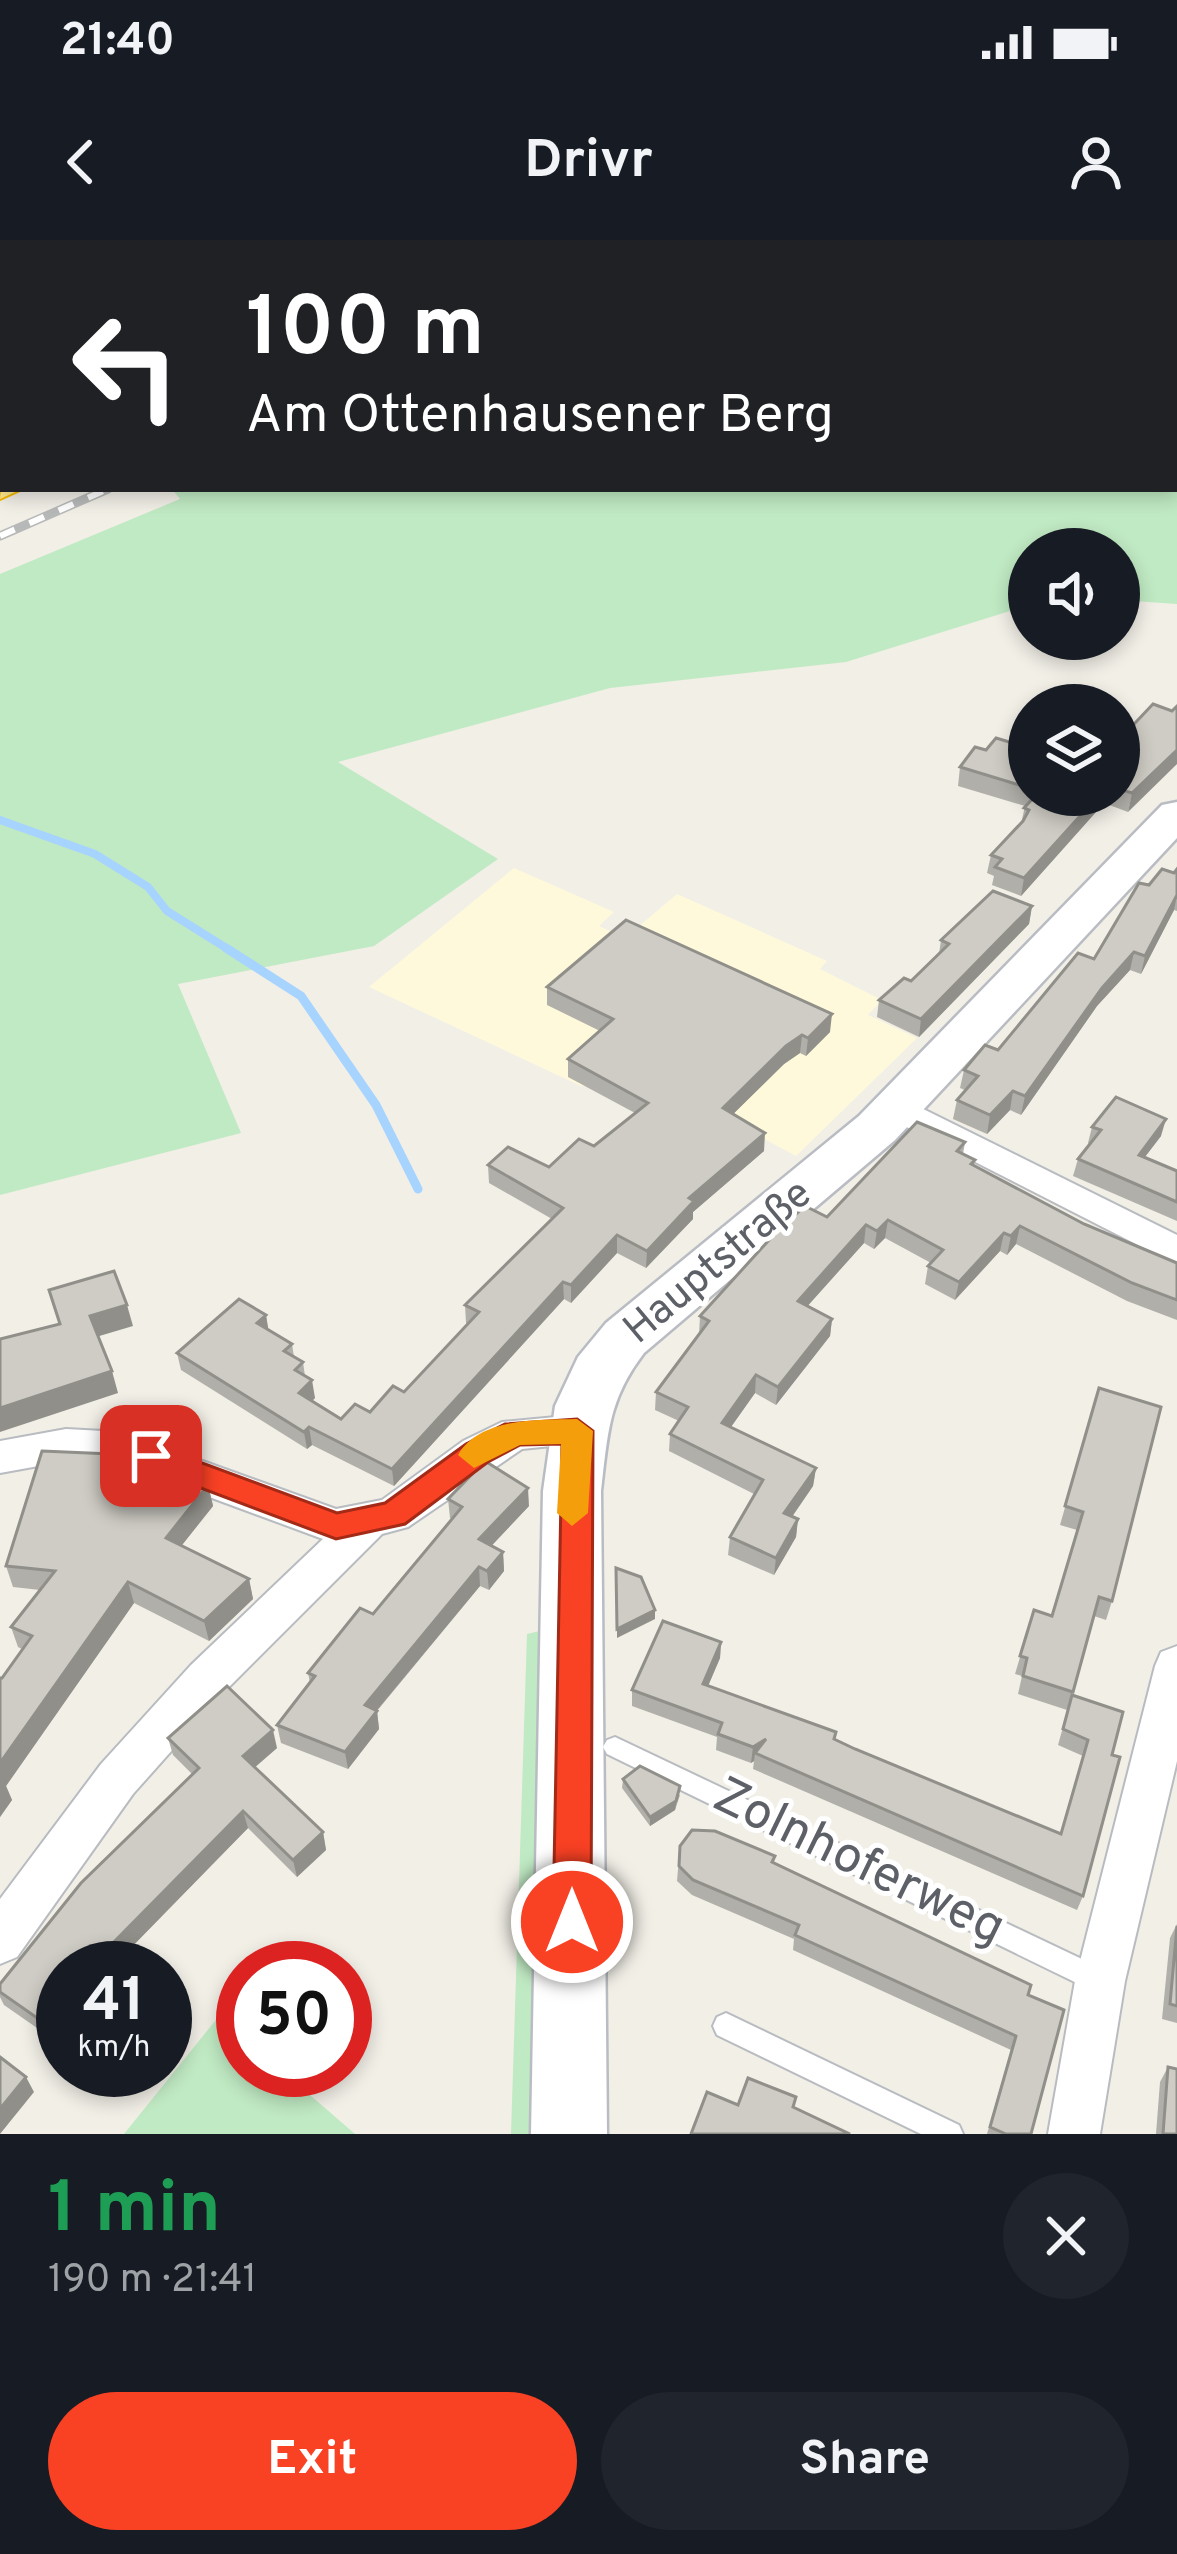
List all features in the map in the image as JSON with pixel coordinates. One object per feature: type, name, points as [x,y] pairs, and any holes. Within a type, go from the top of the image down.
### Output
[{"type":"main road","name":"Hauptstraße","points":[[569,2134],[577,1431],[590,1388],[626,1337],[785,1208],[897,1108],[1177,814]]},
{"type":"street","points":[[897,1108],[1177,1251]]},
{"type":"street","points":[[0,1457],[66,1444],[122,1448],[180,1465],[305,1518],[336,1526],[367,1523],[409,1505],[494,1442],[516,1433],[577,1431]]},
{"type":"street","points":[[0,1940],[117,1779],[207,1679],[367,1523]]},
{"type":"street","points":[[1074,2134],[1100,1981],[1177,1666]]},
{"type":"lane","name":"Zolnhoferweg","points":[[615,1747],[1100,1981]]},
{"type":"lane","points":[[726,2026],[950,2134]]},
{"type":"shaded area","points":[[514,868],[614,912],[599,926],[625,938],[677,894],[827,961],[820,969],[882,1000],[868,1015],[917,1038],[796,1156],[681,1094],[581,1086],[369,987]]},
{"type":"green space","points":[[174,492],[1177,492],[1177,604],[1140,601],[1140,528],[1008,528],[1008,612],[846,662],[610,688],[338,762],[498,859],[374,946],[178,984],[241,1133],[0,1195],[0,574],[180,499]]},
{"type":"green space","points":[[544,1630],[532,2134],[511,2134],[527,1634]]},
{"type":"green space","points":[[216,2020],[216,2097],[312,2097],[355,2134],[124,2134],[154,2097],[192,2097],[192,2050]]},
{"type":"building","points":[[1153,704],[1172,711],[1177,706],[1177,750],[1140,785],[1140,718]]},
{"type":"building","points":[[996,738],[1008,742],[1008,782],[960,767],[975,747],[986,750]]},
{"type":"building","points":[[1026,816],[1080,816],[1024,878],[995,867],[1002,859],[991,855]]},
{"type":"building","points":[[1162,869],[1174,873],[1177,869],[1177,895],[1145,956],[1134,952],[1102,988],[1025,1096],[1013,1091],[990,1115],[957,1100],[978,1076],[964,1070],[985,1045],[998,1050],[1078,953],[1094,959],[1139,883],[1149,885]]},
{"type":"building","points":[[993,891],[1032,906],[921,1019],[879,1000],[904,978],[911,981],[949,944],[941,940]]},
{"type":"building","points":[[626,920],[832,1014],[808,1038],[802,1035],[786,1046],[723,1108],[765,1133],[689,1198],[694,1201],[647,1251],[617,1235],[571,1285],[563,1282],[392,1469],[309,1427],[304,1432],[177,1353],[239,1299],[266,1315],[257,1323],[292,1344],[284,1351],[303,1362],[295,1370],[312,1380],[299,1393],[341,1419],[355,1404],[370,1412],[393,1386],[404,1392],[479,1312],[465,1305],[563,1208],[488,1165],[508,1147],[549,1167],[579,1139],[594,1146],[648,1103],[568,1059],[613,1019],[547,987]]},
{"type":"building","points":[[1116,1097],[1166,1119],[1139,1155],[1177,1171],[1177,1202],[1078,1159],[1101,1130],[1092,1127]]},
{"type":"building","points":[[917,1122],[965,1142],[957,1151],[975,1160],[971,1164],[1084,1224],[1177,1263],[1177,1300],[1132,1283],[1020,1226],[1011,1236],[1004,1233],[959,1282],[928,1266],[943,1250],[888,1220],[877,1231],[866,1225],[798,1301],[832,1319],[778,1387],[756,1375],[722,1423],[816,1468],[784,1513],[798,1519],[776,1558],[730,1537],[763,1480],[670,1434],[688,1407],[656,1392],[709,1321],[700,1316],[780,1228],[805,1206],[827,1217]]},
{"type":"building","points":[[114,1271],[127,1305],[90,1316],[112,1371],[0,1408],[0,1339],[60,1324],[49,1290]]},
{"type":"building","points":[[1099,1388],[1161,1407],[1112,1601],[1099,1597],[1073,1692],[1023,1676],[1027,1658],[1020,1656],[1034,1610],[1052,1616],[1083,1512],[1065,1506]]},
{"type":"building","points":[[42,1451],[135,1455],[208,1485],[166,1538],[249,1579],[204,1621],[128,1582],[0,1763],[0,1678],[32,1636],[11,1627],[55,1571],[6,1566]]},
{"type":"building","points":[[485,1461],[528,1488],[479,1539],[503,1552],[487,1571],[479,1567],[365,1705],[377,1711],[345,1752],[277,1725],[315,1676],[308,1673],[360,1608],[373,1614],[462,1507],[448,1499]]},
{"type":"building","points":[[616,1568],[641,1577],[655,1610],[617,1629]]},
{"type":"building","points":[[663,1621],[721,1642],[703,1684],[836,1732],[834,1739],[855,1749],[1061,1834],[1088,1740],[1063,1729],[1072,1695],[1123,1712],[1112,1755],[1120,1757],[1083,1896],[755,1753],[766,1739],[753,1747],[718,1734],[722,1723],[632,1690]]},
{"type":"building","points":[[227,1686],[273,1730],[243,1756],[323,1832],[293,1860],[243,1811],[115,1941],[36,1941],[36,2017],[0,1992],[0,1984],[81,1883],[199,1768],[168,1738]]},
{"type":"building","points":[[640,1766],[680,1786],[676,1801],[650,1817],[623,1779]]},
{"type":"building","points":[[692,1830],[715,1831],[775,1856],[772,1862],[1031,1985],[1028,1995],[1064,2010],[1031,2134],[1006,2134],[990,2127],[1016,2036],[795,1935],[799,1925],[693,1880],[679,1866],[680,1846]]},
{"type":"building","points":[[1177,1926],[1177,2006],[1170,2004]]},
{"type":"building","points":[[0,2057],[26,2077],[0,2109]]},
{"type":"building","points":[[1168,2067],[1177,2069],[1177,2134],[1163,2134]]},
{"type":"building","points":[[748,2078],[796,2097],[793,2107],[850,2134],[691,2134],[707,2092],[738,2105]]},
{"type":"waterway","points":[[0,820],[95,854],[148,887],[167,911],[231,951]]},
{"type":"waterway","points":[[226,948],[301,996],[376,1105],[418,1189]]},
{"type":"railway","points":[[0,536],[101,492]]},
{"type":"slow traffic","points":[[474,1455],[516,1433],[577,1431],[572,1513]]},
{"type":"route","points":[[151,1456],[336,1526],[394,1515],[477,1453],[516,1433],[577,1431],[572,1491],[572,1922]]}]
